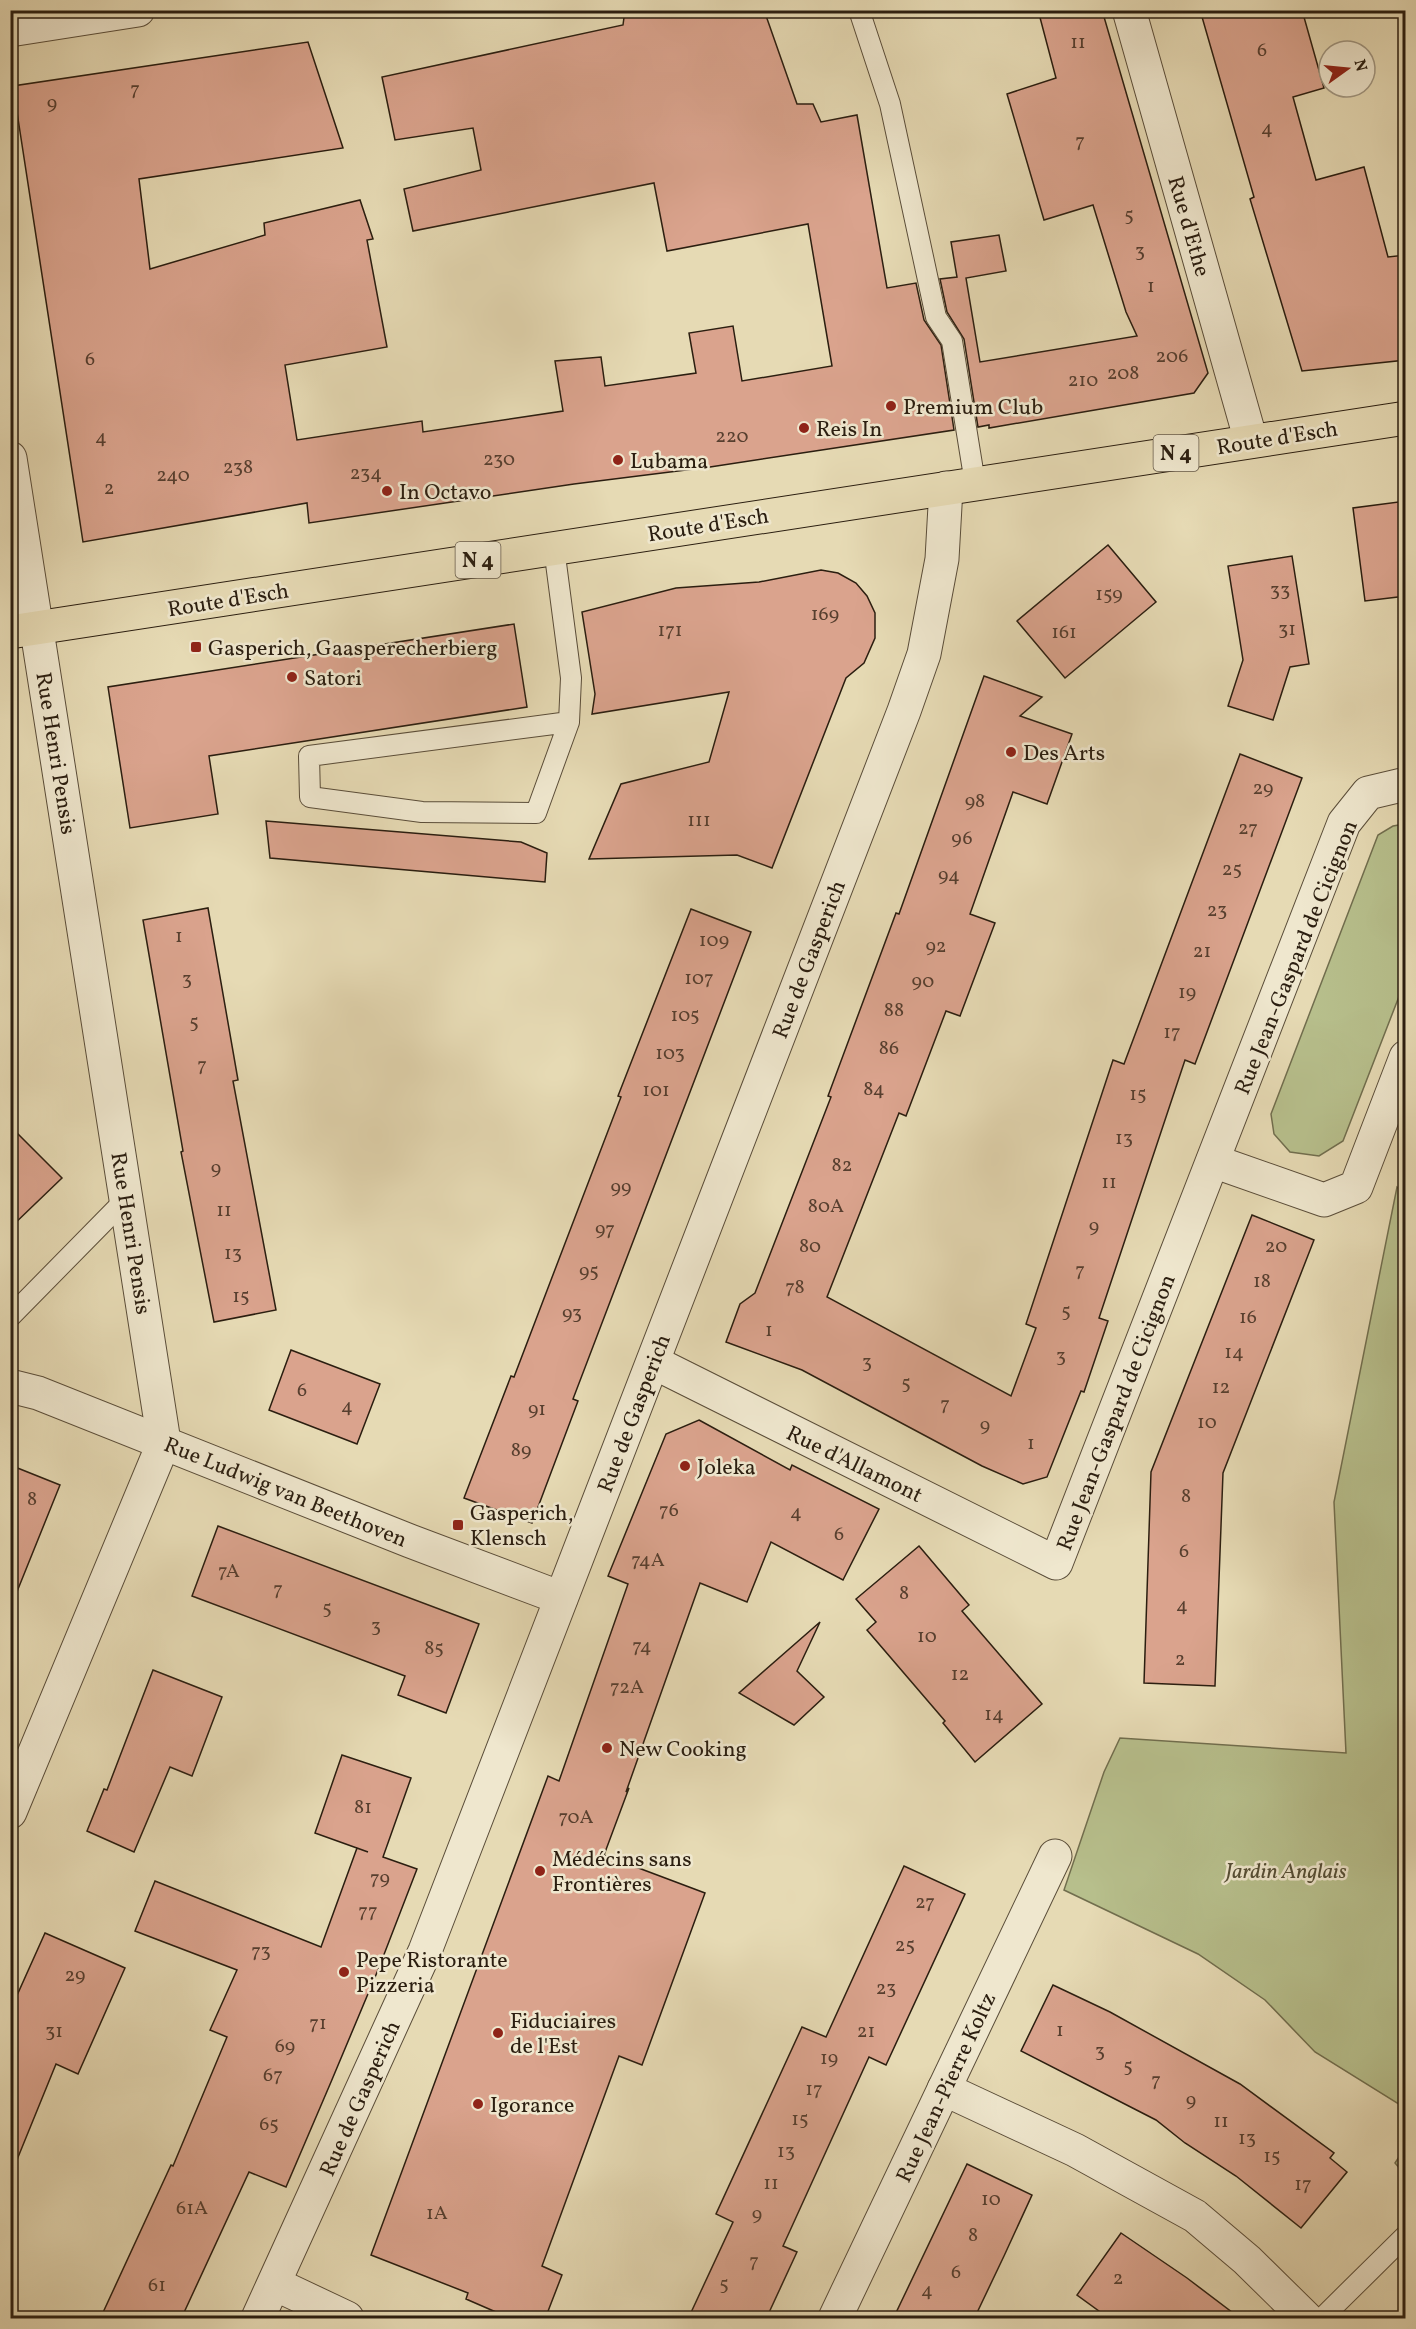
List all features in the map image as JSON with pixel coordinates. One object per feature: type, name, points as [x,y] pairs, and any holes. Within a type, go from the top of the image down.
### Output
[{"type":"main road","name":"Route d'Esch","points":[[24,630],[1406,418]]},
{"type":"street","points":[[10,30],[138,10]]},
{"type":"street","name":"Rue d'Ethe","points":[[1129,10],[1251,441]]},
{"type":"street","name":"Rue Henri Pensis","points":[[10,458],[24,630],[127,1198],[164,1442]]},
{"type":"street","name":"Rue de Gasperich","points":[[258,2319],[425,1951],[904,711],[924,654],[942,560],[961,485]]},
{"type":"street","name":"Rue Jean-Gaspard de Cicignon","points":[[1056,1563],[1344,823],[1368,793],[1406,784]]},
{"type":"street","points":[[1213,1161],[1324,1200],[1356,1187],[1406,1057]]},
{"type":"street","name":"Rue d'Allamont","points":[[653,1362],[1056,1563]]},
{"type":"street","name":"Rue Ludwig van Beethoven","points":[[10,1386],[38,1393],[410,1541],[561,1598]]},
{"type":"street","points":[[10,1812],[164,1442]]},
{"type":"street","name":"Rue Jean-Pierre Koltz","points":[[835,2319],[1055,1856]]},
{"type":"street","points":[[944,2089],[1075,2150],[1195,2216],[1247,2260],[1306,2319]]},
{"type":"street","points":[[275,2284],[347,2319]]},
{"type":"lane","points":[[859,10],[890,104],[936,317],[952,342],[961,485]]},
{"type":"lane","points":[[554,548],[571,678],[569,722],[536,813],[422,812],[310,797],[309,756],[569,722]]},
{"type":"lane","points":[[10,1317],[127,1198]]},
{"type":"lane","points":[[1322,2319],[1406,2235]]},
{"type":"green space","points":[[1405,824],[1405,981],[1343,1141],[1319,1156],[1290,1152],[1274,1134],[1271,1114],[1378,835],[1393,826]]},
{"type":"green space","name":"Jardin Anglais","points":[[1397,1187],[1406,1194],[1405,2108],[1315,2052],[1265,2000],[1198,1954],[1064,1890],[1104,1772],[1120,1738],[1346,1753],[1334,1502]]},
{"type":"green space","points":[[1405,2148],[1405,2175],[1395,2163]]},
{"type":"building","points":[[625,10],[764,10],[797,104],[813,104],[821,122],[857,115],[887,288],[916,283],[924,320],[941,345],[954,430],[309,523],[307,503],[83,542],[13,86],[308,42],[343,148],[139,179],[150,269],[265,235],[264,223],[360,200],[373,239],[367,240],[387,347],[285,365],[297,440],[422,421],[423,432],[563,411],[555,361],[601,357],[605,386],[696,373],[689,333],[733,326],[742,381],[832,366],[808,224],[667,251],[654,183],[413,231],[404,189],[481,170],[473,128],[395,140],[382,77],[623,25]]},
{"type":"building","points":[[1038,10],[1102,10],[1208,373],[1194,393],[989,428],[989,425],[978,427],[964,339],[947,312],[940,279],[957,277],[951,242],[999,235],[1006,271],[966,278],[980,362],[1137,336],[1126,312],[1093,205],[1044,220],[1007,94],[1056,78]]},
{"type":"building","points":[[1200,10],[1302,10],[1317,63],[1317,90],[1293,97],[1316,180],[1364,167],[1388,257],[1406,255],[1406,360],[1302,371],[1250,199],[1254,197]]},
{"type":"building","points":[[1406,501],[1406,596],[1365,601],[1353,508]]},
{"type":"building","points":[[1108,545],[1156,602],[1065,678],[1017,621]]},
{"type":"building","points":[[1292,556],[1309,664],[1290,667],[1273,720],[1228,706],[1243,660],[1228,566]]},
{"type":"building","points":[[821,570],[838,573],[856,583],[867,596],[875,613],[875,638],[864,663],[846,678],[772,868],[737,855],[589,859],[621,784],[709,762],[729,692],[592,714],[595,694],[582,612],[676,588],[759,582]]},
{"type":"building","points":[[514,624],[527,707],[209,756],[218,814],[130,828],[108,687]]},
{"type":"building","points":[[984,676],[1042,697],[1020,716],[1072,734],[1047,804],[1013,792],[970,914],[995,923],[960,1016],[946,1011],[906,1116],[899,1113],[827,1297],[1011,1396],[1036,1328],[1026,1324],[1113,1060],[1124,1064],[1240,754],[1302,778],[1195,1064],[1185,1060],[1099,1318],[1108,1321],[1084,1392],[1081,1391],[1047,1477],[1023,1484],[982,1466],[802,1370],[726,1342],[740,1304],[755,1293],[831,1097],[828,1096],[896,913],[899,914]]},
{"type":"building","points":[[266,821],[521,842],[547,853],[545,882],[270,858]]},
{"type":"building","points":[[208,908],[238,1080],[233,1081],[276,1310],[214,1322],[181,1152],[183,1151],[143,920]]},
{"type":"building","points":[[691,909],[751,932],[573,1399],[578,1401],[532,1523],[464,1498],[511,1376],[514,1377],[621,1097],[618,1096]]},
{"type":"building","points":[[10,1126],[62,1178],[10,1228]]},
{"type":"building","points":[[1252,1215],[1314,1240],[1223,1473],[1215,1686],[1144,1683],[1151,1472]]},
{"type":"building","points":[[291,1350],[380,1384],[357,1444],[269,1410]]},
{"type":"building","points":[[699,1420],[790,1470],[792,1465],[879,1509],[843,1580],[771,1542],[747,1602],[700,1583],[604,1855],[705,1893],[642,2065],[619,2056],[542,2266],[562,2275],[545,2319],[512,2319],[466,2299],[468,2293],[371,2255],[548,1776],[559,1781],[628,1584],[608,1576],[666,1434]]},
{"type":"building","points":[[10,1465],[60,1485],[12,1604],[10,1603]]},
{"type":"building","points":[[218,1526],[479,1624],[446,1713],[398,1695],[405,1676],[192,1596]]},
{"type":"building","points":[[919,1546],[969,1605],[962,1611],[1042,1704],[975,1762],[943,1723],[945,1721],[867,1630],[876,1622],[856,1599]]},
{"type":"building","points":[[820,1622],[797,1671],[824,1697],[794,1725],[739,1693]]},
{"type":"building","points":[[153,1670],[222,1697],[192,1776],[170,1767],[134,1852],[87,1831],[104,1789],[107,1790]]},
{"type":"building","points":[[342,1755],[411,1778],[383,1857],[417,1869],[378,1970],[286,2187],[249,2172],[181,2319],[100,2319],[171,2165],[173,2166],[227,2037],[210,2030],[237,1970],[135,1931],[155,1881],[321,1947],[357,1848],[315,1833]]},
{"type":"building","points":[[904,1866],[965,1894],[886,2065],[869,2057],[783,2246],[797,2252],[766,2319],[688,2319],[733,2222],[716,2214],[802,2027],[826,2037]]},
{"type":"building","points":[[45,1933],[125,1968],[78,2074],[56,2064],[12,2172],[10,2011]]},
{"type":"building","points":[[1053,1985],[1110,2012],[1240,2084],[1334,2153],[1330,2158],[1347,2172],[1301,2228],[1236,2176],[1185,2143],[1156,2120],[1021,2051]]},
{"type":"building","points":[[967,2164],[1032,2195],[974,2319],[893,2319]]},
{"type":"building","points":[[1121,2233],[1187,2278],[1241,2319],[1110,2319],[1077,2295]]},
{"type":"place","name":"Premium Club","points":[[891,406]]},
{"type":"place","name":"Reis In","points":[[804,428]]},
{"type":"place","name":"Lubama","points":[[618,460]]},
{"type":"place","name":"In Octavo","points":[[387,491]]},
{"type":"place","name":"Gasperich, Gaasperecherbierg","points":[[196,647]]},
{"type":"place","name":"Satori","points":[[292,677]]},
{"type":"place","name":"Des Arts","points":[[1011,752]]},
{"type":"place","name":"Joleka","points":[[685,1466]]},
{"type":"place","name":"Gasperich, Klensch","points":[[458,1525]]},
{"type":"place","name":"New Cooking","points":[[607,1748]]},
{"type":"place","name":"Médécins sans Frontières","points":[[540,1871]]},
{"type":"place","name":"Pepe Ristorante Pizzeria","points":[[344,1972]]},
{"type":"place","name":"Fiduciaires de l'Est","points":[[498,2033]]},
{"type":"place","name":"Igorance","points":[[478,2104]]}]
